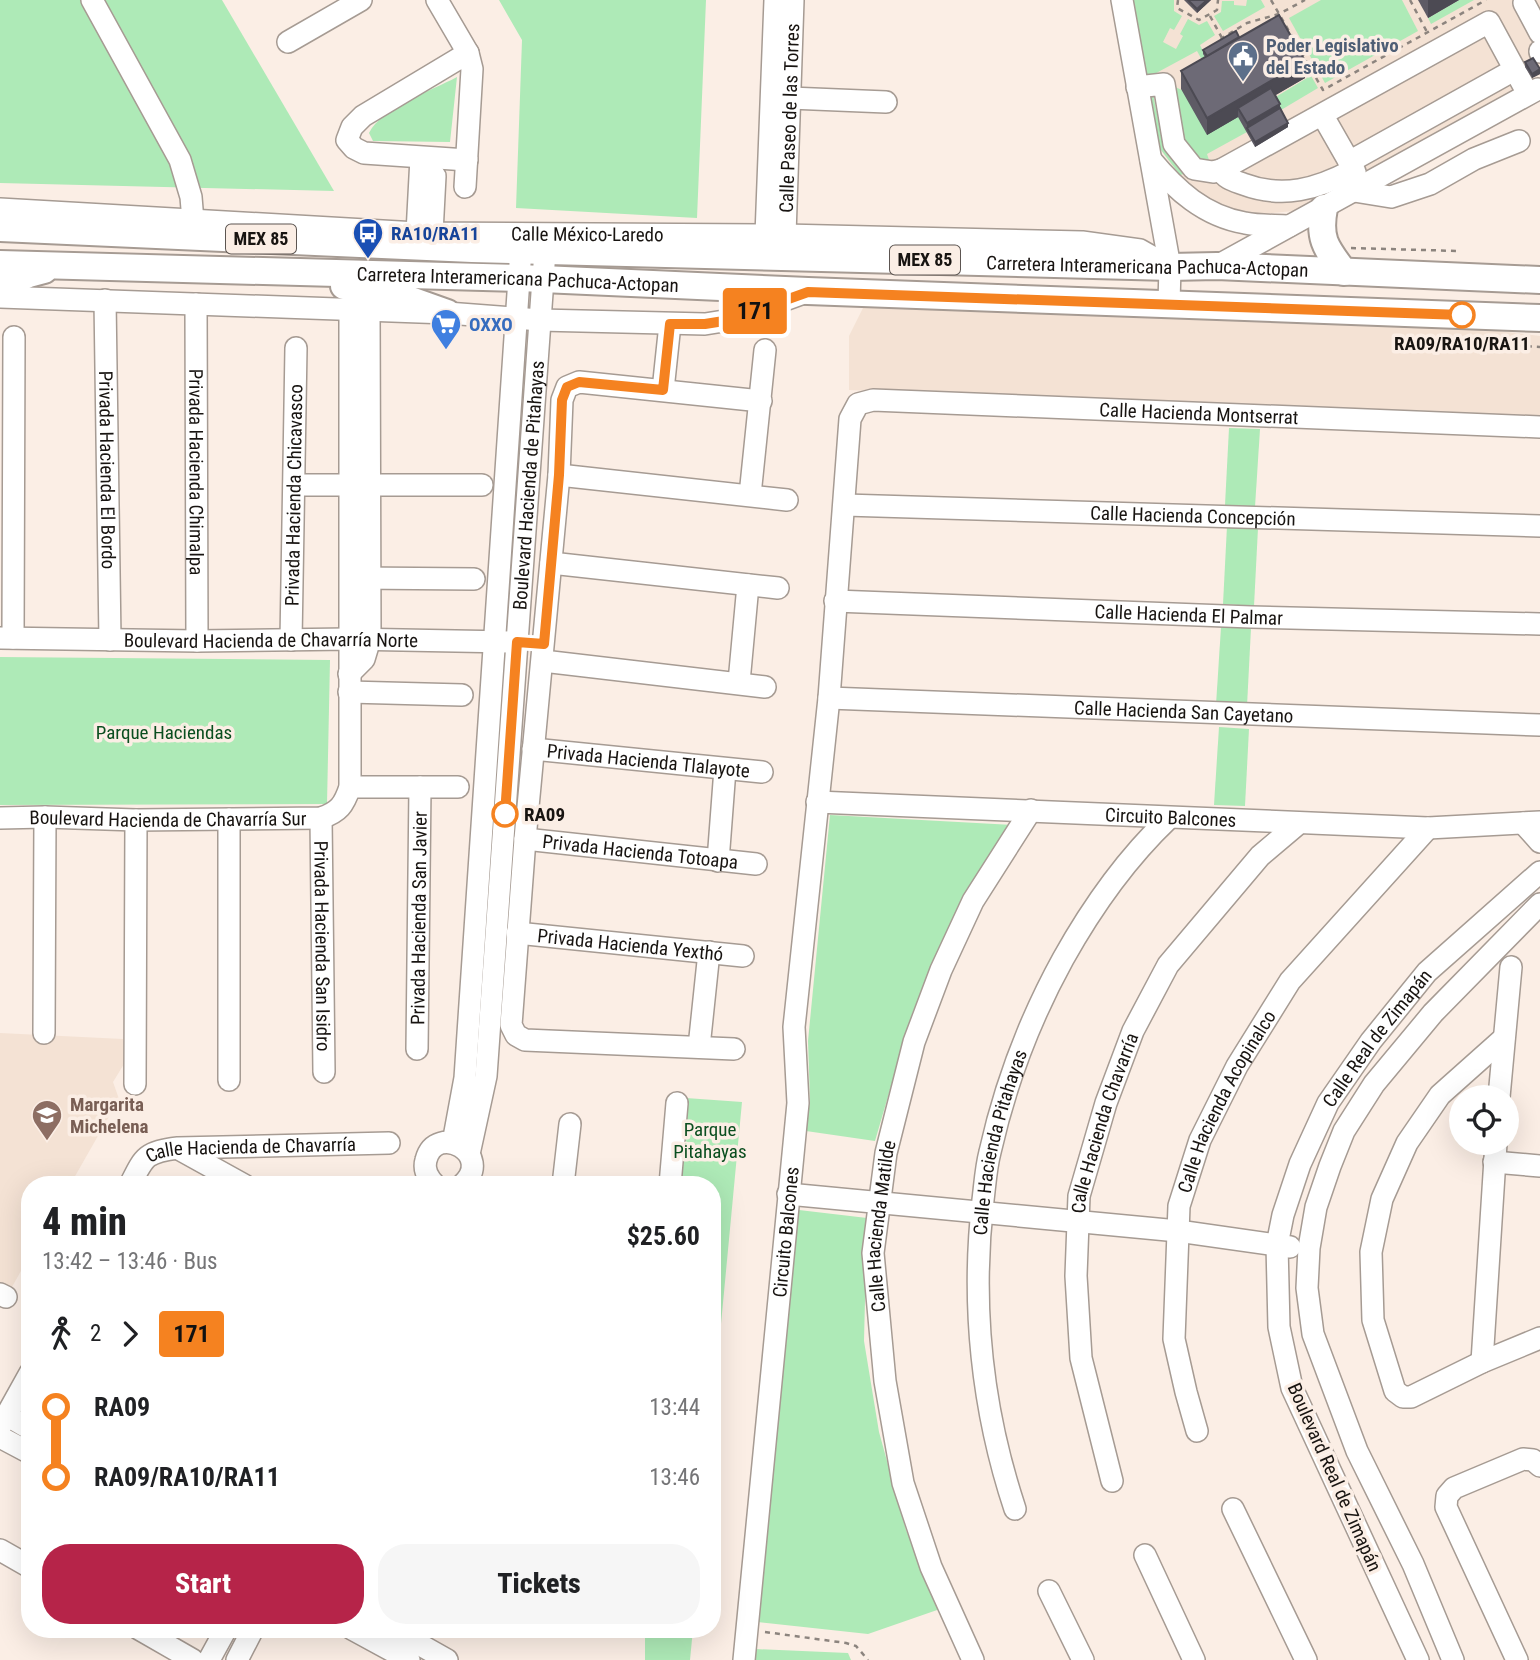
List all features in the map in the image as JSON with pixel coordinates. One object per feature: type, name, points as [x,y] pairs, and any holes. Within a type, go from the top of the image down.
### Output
[{"type":"main road","points":[[1324,208],[1320,226],[1322,237],[1344,272]]},
{"type":"main road","points":[[102,232],[180,220]]},
{"type":"main road","name":"Carretera Interamericana Pachuca-Actopan","points":[[0,228],[534,242],[596,251],[1125,266],[1217,266],[1540,280]]},
{"type":"main road","points":[[464,276],[475,262],[468,241]]},
{"type":"main road","points":[[592,282],[586,274],[586,268],[587,261],[596,251]]},
{"type":"main road","name":"Carretera Interamericana Pachuca-Actopan","points":[[0,264],[531,278],[808,292],[1540,318]]},
{"type":"main road","points":[[1123,303],[1134,286],[1133,278],[1125,266]]},
{"type":"main road","points":[[1217,266],[1214,276],[1217,288],[1231,307]]},
{"type":"main road","points":[[0,287],[29,274],[60,267]]},
{"type":"main road","points":[[277,272],[402,297],[447,313]]},
{"type":"street","points":[[92,0],[180,160],[191,197],[180,220]]},
{"type":"street","points":[[288,42],[360,0]]},
{"type":"street","points":[[437,0],[468,53],[472,69],[465,187]]},
{"type":"street","points":[[777,0],[791,0]]},
{"type":"street","name":"Calle Paseo de las Torres","points":[[776,235],[777,0]]},
{"type":"street","name":"Calle Paseo de las Torres","points":[[778,179],[790,98],[791,0]]},
{"type":"street","points":[[1122,0],[1170,267],[1169,303]]},
{"type":"street","points":[[1524,4],[1540,33]]},
{"type":"street","points":[[1137,87],[1164,84],[1174,145],[1194,169],[1213,172],[1323,116],[1489,22],[1514,70],[1534,91],[1354,175],[1320,186],[1296,192],[1269,191],[1224,176],[1221,170]]},
{"type":"street","points":[[467,160],[364,153],[354,148],[347,140],[352,127],[363,116],[468,53]]},
{"type":"street","points":[[1217,266],[1324,208],[1354,175],[1514,70]]},
{"type":"street","points":[[790,98],[886,102]]},
{"type":"street","points":[[1323,116],[1354,175],[1391,197],[1430,184],[1474,159],[1519,141]]},
{"type":"street","points":[[425,233],[428,158]]},
{"type":"street","points":[[1150,158],[1175,188],[1207,211],[1244,223],[1290,226]]},
{"type":"street","points":[[0,209],[425,233],[468,241]]},
{"type":"street","name":"Calle México-Laredo","points":[[534,242],[776,235],[1083,242],[1140,250],[1170,267]]},
{"type":"street","name":"Boulevard Hacienda de Pitahayas","points":[[461,1149],[517,318],[531,278],[534,242]]},
{"type":"street","name":"Boulevard Hacienda de Pitahayas","points":[[461,1149],[486,1076],[540,320],[531,278]]},
{"type":"street","points":[[0,297],[447,313],[540,320],[705,324],[730,320],[808,292]]},
{"type":"street","name":"Privada Hacienda El Bordo","points":[[105,300],[110,640]]},
{"type":"street","name":"Privada Hacienda Chimalpa","points":[[196,304],[197,641]]},
{"type":"street","points":[[328,816],[345,803],[350,787],[349,683],[364,659],[359,639],[360,310]]},
{"type":"street","points":[[663,390],[670,324]]},
{"type":"street","points":[[6,638],[6,437],[14,338]]},
{"type":"street","name":"Privada Hacienda Chicavasco","points":[[290,640],[296,348]]},
{"type":"street","points":[[750,495],[765,350]]},
{"type":"street","points":[[734,1049],[525,1040],[516,1035],[511,1026],[525,839],[559,475],[562,400],[567,387],[579,382],[761,401]]},
{"type":"street","name":"Calle Hacienda Montserrat","points":[[858,404],[873,400],[1540,427]]},
{"type":"street","name":"Circuito Balcones","points":[[744,1660],[798,1103],[794,1027],[829,698],[850,419],[858,404]]},
{"type":"street","points":[[559,475],[787,500]]},
{"type":"street","points":[[295,485],[482,485]]},
{"type":"street","name":"Calle Hacienda Concepción","points":[[845,505],[1540,526]]},
{"type":"street","points":[[551,564],[778,588]]},
{"type":"street","points":[[360,578],[474,579]]},
{"type":"street","points":[[739,682],[747,585]]},
{"type":"street","name":"Calle Hacienda El Palmar","points":[[835,601],[1224,616],[1540,624]]},
{"type":"street","name":"Boulevard Hacienda de Chavarría Norte","points":[[6,638],[517,642],[543,652],[765,687]]},
{"type":"street","points":[[349,683],[462,695]]},
{"type":"street","name":"Calle Hacienda San Cayetano","points":[[829,698],[1540,725]]},
{"type":"street","name":"Privada Hacienda Tlalayote","points":[[533,749],[762,772]]},
{"type":"street","points":[[718,860],[724,769]]},
{"type":"street","points":[[350,787],[458,788]]},
{"type":"street","name":"Privada Hacienda San Javier","points":[[417,1049],[420,787]]},
{"type":"street","name":"Circuito Balcones","points":[[817,802],[1428,828],[1532,822],[1540,842]]},
{"type":"street","name":"Calle Hacienda Matilde","points":[[973,1660],[931,1567],[903,1483],[885,1381],[873,1252],[886,1153],[914,1042],[941,970],[973,901],[1031,810]]},
{"type":"street","name":"Boulevard Hacienda de Chavarría Sur","points":[[0,818],[136,821],[328,816]]},
{"type":"street","name":"Privada Hacienda San Isidro","points":[[324,1072],[328,816]]},
{"type":"street","points":[[44,1033],[45,817]]},
{"type":"street","name":"Calle Hacienda Pitahayas","points":[[1015,1509],[994,1436],[984,1375],[978,1302],[982,1212],[989,1154],[1013,1067],[1046,991],[1078,933],[1117,873],[1140,845],[1168,818]]},
{"type":"street","points":[[229,819],[229,1080]]},
{"type":"street","points":[[135,1084],[136,821]]},
{"type":"street","name":"Calle Hacienda Chavarría","points":[[1112,1481],[1081,1357],[1076,1276],[1079,1196],[1106,1103],[1133,1031],[1168,965],[1260,856],[1299,823]]},
{"type":"street","name":"Calle Hacienda Acopinalco","points":[[1198,1431],[1174,1339],[1180,1206],[1200,1140],[1237,1066],[1290,981],[1428,828]]},
{"type":"street","name":"Privada Hacienda Totoapa","points":[[525,839],[756,864]]},
{"type":"street","name":"Calle Real de Zimapán","points":[[1277,1245],[1283,1215],[1300,1164],[1328,1102],[1371,1041],[1427,972],[1540,872]]},
{"type":"street","name":"Calle Real de Zimapán","points":[[1309,1248],[1316,1207],[1330,1166],[1344,1131],[1374,1084],[1433,1013],[1540,904]]},
{"type":"street","name":"Privada Hacienda Yexthó","points":[[517,933],[743,957]]},
{"type":"street","points":[[699,1046],[709,952]]},
{"type":"street","points":[[1500,1085],[1511,967]]},
{"type":"street","points":[[1504,1038],[1440,1095],[1407,1143],[1382,1199],[1371,1252],[1373,1321],[1395,1391],[1403,1397],[1412,1397],[1482,1362],[1540,1338]]},
{"type":"street","points":[[671,1176],[677,1103]]},
{"type":"street","points":[[564,1176],[570,1124]]},
{"type":"street","name":"Calle Hacienda de Chavarría","points":[[134,1176],[140,1165],[155,1151],[178,1148],[389,1143]]},
{"type":"street","points":[[429,1176],[426,1171],[427,1156],[438,1144],[461,1149],[472,1168],[469,1176]]},
{"type":"street","points":[[178,1148],[228,1176]]},
{"type":"street","points":[[1482,1362],[1495,1155]]},
{"type":"street","points":[[1502,1155],[1540,1166]]},
{"type":"street","points":[[788,1194],[1178,1231],[1309,1248]]},
{"type":"street","name":"Boulevard Real de Zimapán","points":[[1277,1245],[1279,1327],[1292,1388],[1418,1660]]},
{"type":"street","name":"Boulevard Real de Zimapán","points":[[1309,1248],[1307,1289],[1313,1334],[1357,1451],[1413,1564],[1453,1660]]},
{"type":"street","points":[[21,1389],[3,1421],[21,1426]]},
{"type":"street","points":[[0,1437],[21,1448]]},
{"type":"street","points":[[1517,1660],[1446,1507],[1447,1496],[1454,1488],[1523,1459],[1533,1460],[1540,1466]]},
{"type":"street","points":[[1233,1509],[1306,1660]]},
{"type":"street","points":[[0,1550],[21,1562]]},
{"type":"street","points":[[1144,1555],[1194,1660]]},
{"type":"street","points":[[1049,1591],[1083,1660]]},
{"type":"street","points":[[155,1638],[193,1660]]},
{"type":"street","points":[[209,1660],[221,1638]]},
{"type":"street","points":[[237,1660],[248,1638]]},
{"type":"street","points":[[369,1638],[409,1660]]},
{"type":"street","points":[[407,1638],[443,1659]]},
{"type":"path","points":[[1178,0],[1177,8],[1199,20],[1217,10],[1218,0]]},
{"type":"path","points":[[1271,0],[1324,90],[1486,0]]},
{"type":"path","points":[[1220,44],[1222,38],[1247,23],[1279,15],[1305,0]]},
{"type":"path","points":[[1410,0],[1427,32]]},
{"type":"path","points":[[1209,15],[1222,38]]},
{"type":"path","points":[[1357,248],[1460,251]]},
{"type":"path","points":[[1457,342],[1540,346]]},
{"type":"path","points":[[747,1629],[846,1643],[856,1646],[868,1660]]},
{"type":"shaded area","points":[[1133,0],[1540,0],[1540,75],[1304,210],[1262,214],[1229,208],[1201,194],[1177,173],[1158,146]]},
{"type":"shaded area","points":[[866,302],[1461,326],[1540,336],[1540,419],[849,390],[849,336]]},
{"type":"shaded area","name":"Margarita Michelena","points":[[0,1033],[123,1039],[124,1064],[113,1082],[119,1099],[75,1176],[21,1176],[21,1271],[8,1294],[0,1289]]},
{"type":"green space","points":[[0,0],[222,0],[334,191],[0,183]]},
{"type":"green space","points":[[499,0],[706,0],[697,218],[516,208],[522,40]]},
{"type":"green space","points":[[1133,0],[1174,0],[1174,11],[1182,16],[1174,30],[1170,28],[1163,42],[1176,49],[1188,19],[1199,25],[1207,21],[1215,35],[1200,45],[1212,70],[1208,71],[1197,51],[1147,78]]},
{"type":"green space","points":[[1247,0],[1261,0],[1265,7],[1223,31],[1214,16],[1221,12],[1222,1],[1234,1],[1234,5],[1246,6]]},
{"type":"green space","points":[[1321,0],[1402,0],[1418,31],[1325,83],[1289,18]]},
{"type":"green space","points":[[1459,0],[1474,0],[1431,24],[1428,18]]},
{"type":"green space","points":[[1284,28],[1318,88],[1281,110],[1274,98],[1307,78],[1280,30]]},
{"type":"green space","points":[[457,77],[450,142],[373,141],[369,133],[385,115],[408,100]]},
{"type":"green space","points":[[1173,86],[1238,116],[1247,132],[1207,154],[1209,160],[1200,165],[1182,141]]},
{"type":"green space","points":[[1150,94],[1153,94],[1163,145],[1188,173],[1180,175],[1158,146]]},
{"type":"green space","points":[[1229,428],[1260,429],[1255,507],[1225,505]]},
{"type":"green space","points":[[1227,526],[1258,528],[1254,606],[1223,604]]},
{"type":"green space","points":[[1221,627],[1251,628],[1247,706],[1216,705]]},
{"type":"green space","name":"Parque Haciendas","points":[[0,657],[330,660],[327,804],[0,805]]},
{"type":"green space","points":[[1219,727],[1249,729],[1245,806],[1214,805]]},
{"type":"green space","points":[[830,815],[1013,825],[1001,839],[945,935],[912,1014],[875,1141],[806,1131],[810,1100],[808,1041]]},
{"type":"green space","name":"Parque Pitahayas","points":[[686,1098],[742,1102],[721,1324],[721,1176],[676,1176]]},
{"type":"green space","points":[[799,1210],[867,1218],[864,1341],[879,1432],[906,1530],[940,1609],[868,1634],[758,1622]]},
{"type":"green space","points":[[645,1638],[692,1638],[690,1660],[645,1660]]},
{"type":"green space","points":[[755,1649],[848,1653],[851,1660],[754,1660]]},
{"type":"building","points":[[1188,0],[1207,0],[1197,9]]},
{"type":"building","name":"Poder Legislativo del Estado","points":[[1279,15],[1305,61],[1207,118],[1181,71]]},
{"type":"building","points":[[1236,31],[1239,37],[1207,56],[1203,50]]},
{"type":"building","points":[[1533,58],[1540,69],[1532,74],[1525,62]]},
{"type":"building","points":[[1271,88],[1280,104],[1247,123],[1238,108]]},
{"type":"building","points":[[1280,108],[1288,123],[1255,142],[1247,128]]},
{"type":"bus line","name":"171","points":[[505,814],[517,642],[544,644],[559,475],[562,400],[567,387],[579,382],[663,390],[670,324],[705,324],[730,320],[808,292],[1462,315]]},
{"type":"place","name":"Poder Legislativo del Estado","points":[[1243,83]]},
{"type":"place","name":"RA10/RA11","points":[[368,260]]},
{"type":"place","name":"RA09/RA10/RA11","points":[[1462,315]]},
{"type":"place","name":"OXXO","points":[[446,351]]},
{"type":"place","name":"RA09","points":[[505,814]]},
{"type":"place","name":"Margarita Michelena","points":[[47,1142]]}]
